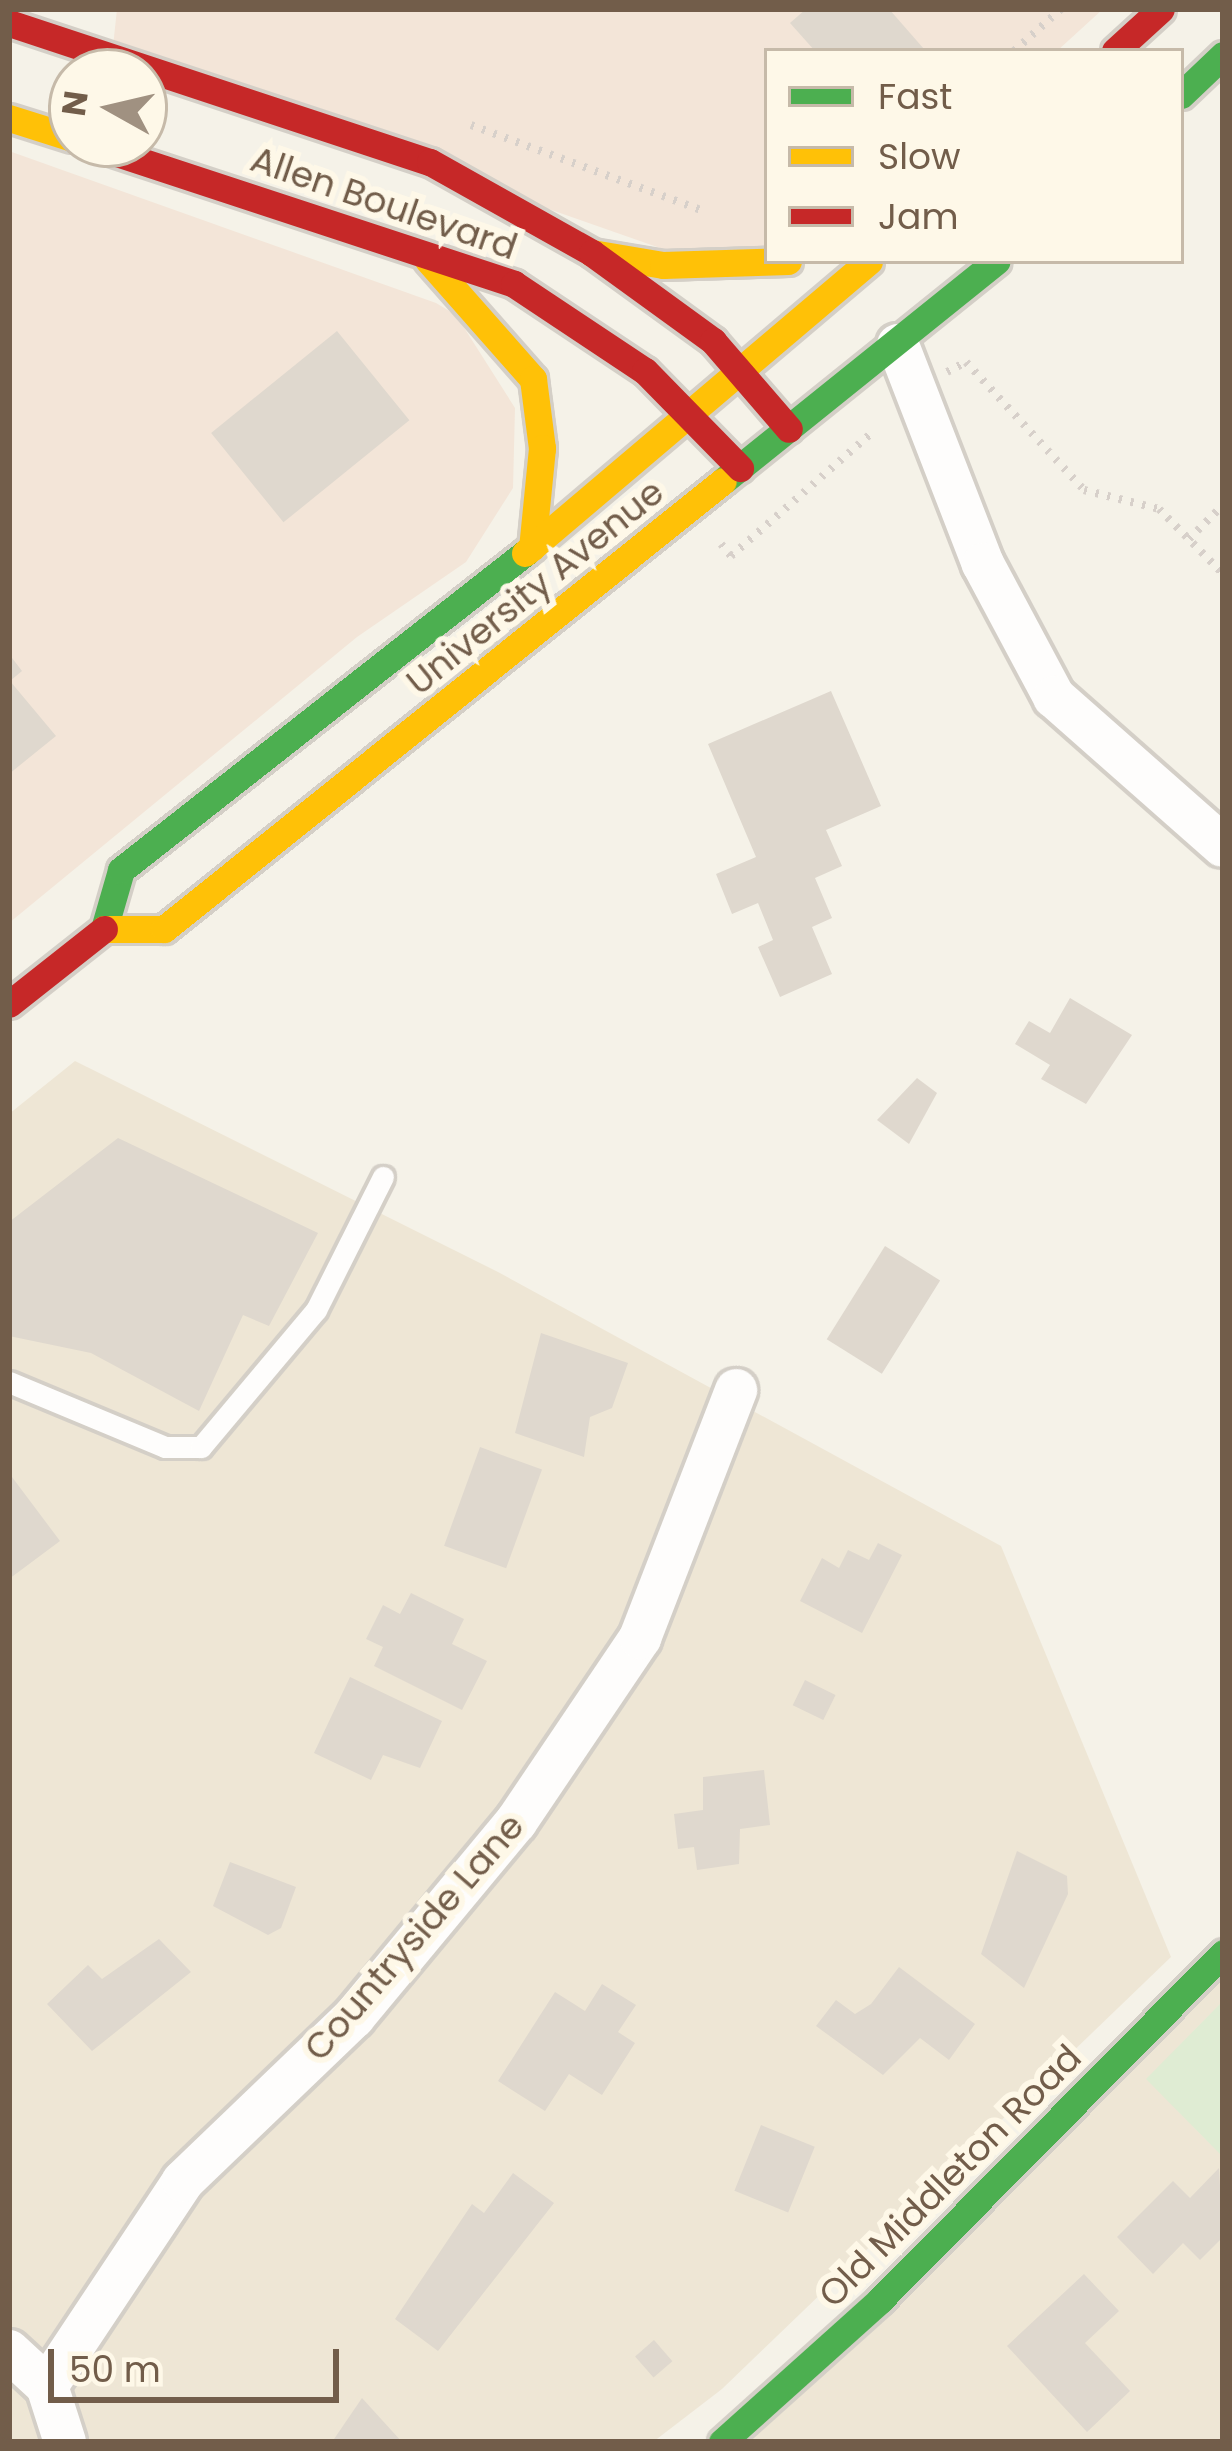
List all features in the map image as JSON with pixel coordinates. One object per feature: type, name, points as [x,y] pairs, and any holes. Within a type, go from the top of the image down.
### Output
[{"type":"main road","points":[[1118,48],[1161,9]]},
{"type":"main road","name":"Allen Boulevard","points":[[9,23],[335,124],[430,162],[592,253],[741,368],[789,429]]},
{"type":"main road","points":[[1184,92],[1223,55]]},
{"type":"main road","points":[[9,118],[48,131]]},
{"type":"main road","name":"Allen Boulevard","points":[[163,168],[419,251],[549,303],[691,412],[740,468]]},
{"type":"main road","points":[[419,251],[529,370],[542,435],[532,548]]},
{"type":"main road","points":[[592,253],[663,265],[764,262]]},
{"type":"main road","name":"University Avenue","points":[[865,264],[532,548],[121,870],[104,929],[164,929],[993,264]]},
{"type":"main road","points":[[9,1004],[104,929]]},
{"type":"main road","name":"Old Middleton Road","points":[[730,2440],[1223,1953]]},
{"type":"street","points":[[898,345],[983,564],[1054,698],[1223,846]]},
{"type":"street","name":"Countryside Lane","points":[[46,2386],[183,2180],[353,2018],[516,1822],[640,1638],[736,1390]]},
{"type":"street","points":[[9,2351],[46,2386],[65,2442]]},
{"type":"lane","points":[[9,1382],[165,1448],[201,1447],[316,1310],[383,1177]]},
{"type":"path","points":[[1018,48],[1061,9]]},
{"type":"path","points":[[478,127],[724,217]]},
{"type":"path","points":[[966,362],[1084,490],[1160,509],[1223,574]]},
{"type":"path","points":[[731,556],[882,423]]},
{"type":"path","points":[[1189,539],[1223,505]]},
{"type":"shaded area","points":[[117,9],[1103,9],[1060,48],[764,48],[764,261],[680,255],[168,76],[168,48],[113,48]]},
{"type":"shaded area","points":[[9,151],[436,303],[456,315],[515,408],[513,488],[466,562],[357,637],[9,923]]},
{"type":"shaded area","points":[[75,1061],[498,1272],[1001,1546],[1171,1957],[722,2389],[653,2442],[9,2442],[9,1114]]},
{"type":"shaded area","points":[[1223,1953],[1223,2442],[722,2442]]},
{"type":"green space","points":[[1223,2001],[1223,2157],[1146,2079]]},
{"type":"building","points":[[806,9],[889,9],[923,48],[812,48],[790,23]]},
{"type":"building","points":[[337,331],[409,420],[283,522],[211,433]]},
{"type":"building","points":[[9,654],[22,671],[10,681],[56,736],[9,774]]},
{"type":"building","points":[[831,691],[881,806],[826,830],[842,866],[815,878],[832,918],[812,927],[832,974],[780,997],[758,947],[773,940],[758,903],[732,914],[716,874],[756,857],[708,744]]},
{"type":"building","points":[[1070,998],[1132,1035],[1086,1104],[1041,1079],[1050,1065],[1015,1044],[1029,1021],[1050,1033]]},
{"type":"building","points":[[917,1078],[937,1093],[909,1144],[877,1120]]},
{"type":"building","points":[[118,1138],[318,1233],[269,1326],[243,1315],[199,1411],[91,1353],[9,1336],[9,1222]]},
{"type":"building","points":[[885,1246],[940,1280],[882,1374],[827,1339]]},
{"type":"building","points":[[541,1333],[628,1363],[612,1408],[590,1417],[584,1457],[515,1433]]},
{"type":"building","points":[[480,1447],[542,1470],[506,1568],[444,1546]]},
{"type":"building","points":[[9,1473],[60,1541],[9,1579]]},
{"type":"building","points":[[878,1543],[902,1555],[862,1633],[800,1601],[822,1558],[839,1568],[848,1550],[869,1560]]},
{"type":"building","points":[[411,1593],[464,1619],[452,1644],[487,1661],[462,1710],[374,1666],[383,1647],[366,1639],[383,1605],[400,1614]]},
{"type":"building","points":[[350,1677],[442,1721],[420,1768],[383,1755],[371,1780],[314,1753]]},
{"type":"building","points":[[805,1680],[836,1695],[823,1720],[793,1705]]},
{"type":"building","points":[[764,1770],[770,1825],[740,1829],[739,1864],[697,1870],[694,1847],[678,1849],[674,1814],[703,1810],[703,1777]]},
{"type":"building","points":[[1017,1851],[1067,1876],[1068,1894],[1024,1988],[981,1954]]},
{"type":"building","points":[[230,1862],[296,1887],[281,1928],[268,1935],[213,1906]]},
{"type":"building","points":[[159,1939],[191,1972],[92,2051],[47,2004],[88,1965],[102,1979]]},
{"type":"building","points":[[899,1967],[975,2024],[949,2060],[920,2038],[883,2075],[816,2026],[836,2000],[855,2014],[871,2004]]},
{"type":"building","points":[[602,1984],[636,2005],[618,2032],[635,2043],[602,2095],[569,2074],[545,2111],[498,2081],[555,1992],[585,2011]]},
{"type":"building","points":[[761,2125],[815,2147],[788,2213],[734,2191]]},
{"type":"building","points":[[1219,2168],[1223,2237],[1200,2260],[1183,2243],[1153,2274],[1117,2237],[1173,2181],[1190,2198]]},
{"type":"building","points":[[513,2173],[554,2203],[438,2351],[395,2319],[472,2204],[484,2213]]},
{"type":"building","points":[[1084,2274],[1119,2311],[1085,2343],[1130,2391],[1087,2432],[1007,2346]]},
{"type":"building","points":[[654,2340],[672,2361],[654,2378],[635,2356]]},
{"type":"building","points":[[362,2398],[402,2442],[332,2442]]},
{"type":"traffic: fast","points":[[1184,92],[1223,55]]},
{"type":"traffic: fast","points":[[723,481],[993,264]]},
{"type":"traffic: fast","points":[[104,929],[121,870],[525,553]]},
{"type":"traffic: fast","points":[[722,2442],[880,2300],[1223,1953]]},
{"type":"traffic: slow","points":[[9,118],[48,130]]},
{"type":"traffic: slow","points":[[592,253],[663,265],[764,262]]},
{"type":"traffic: slow","points":[[428,260],[533,379],[542,448],[532,548]]},
{"type":"traffic: slow","points":[[525,553],[865,264]]},
{"type":"traffic: slow","points":[[104,929],[164,929],[723,481]]},
{"type":"traffic: jam","points":[[1118,48],[1161,9]]},
{"type":"traffic: jam","points":[[9,23],[430,162],[592,253],[713,341],[789,429]]},
{"type":"traffic: jam","points":[[162,168],[514,284],[645,371],[740,468]]},
{"type":"traffic: jam","points":[[9,1004],[104,929]]}]
